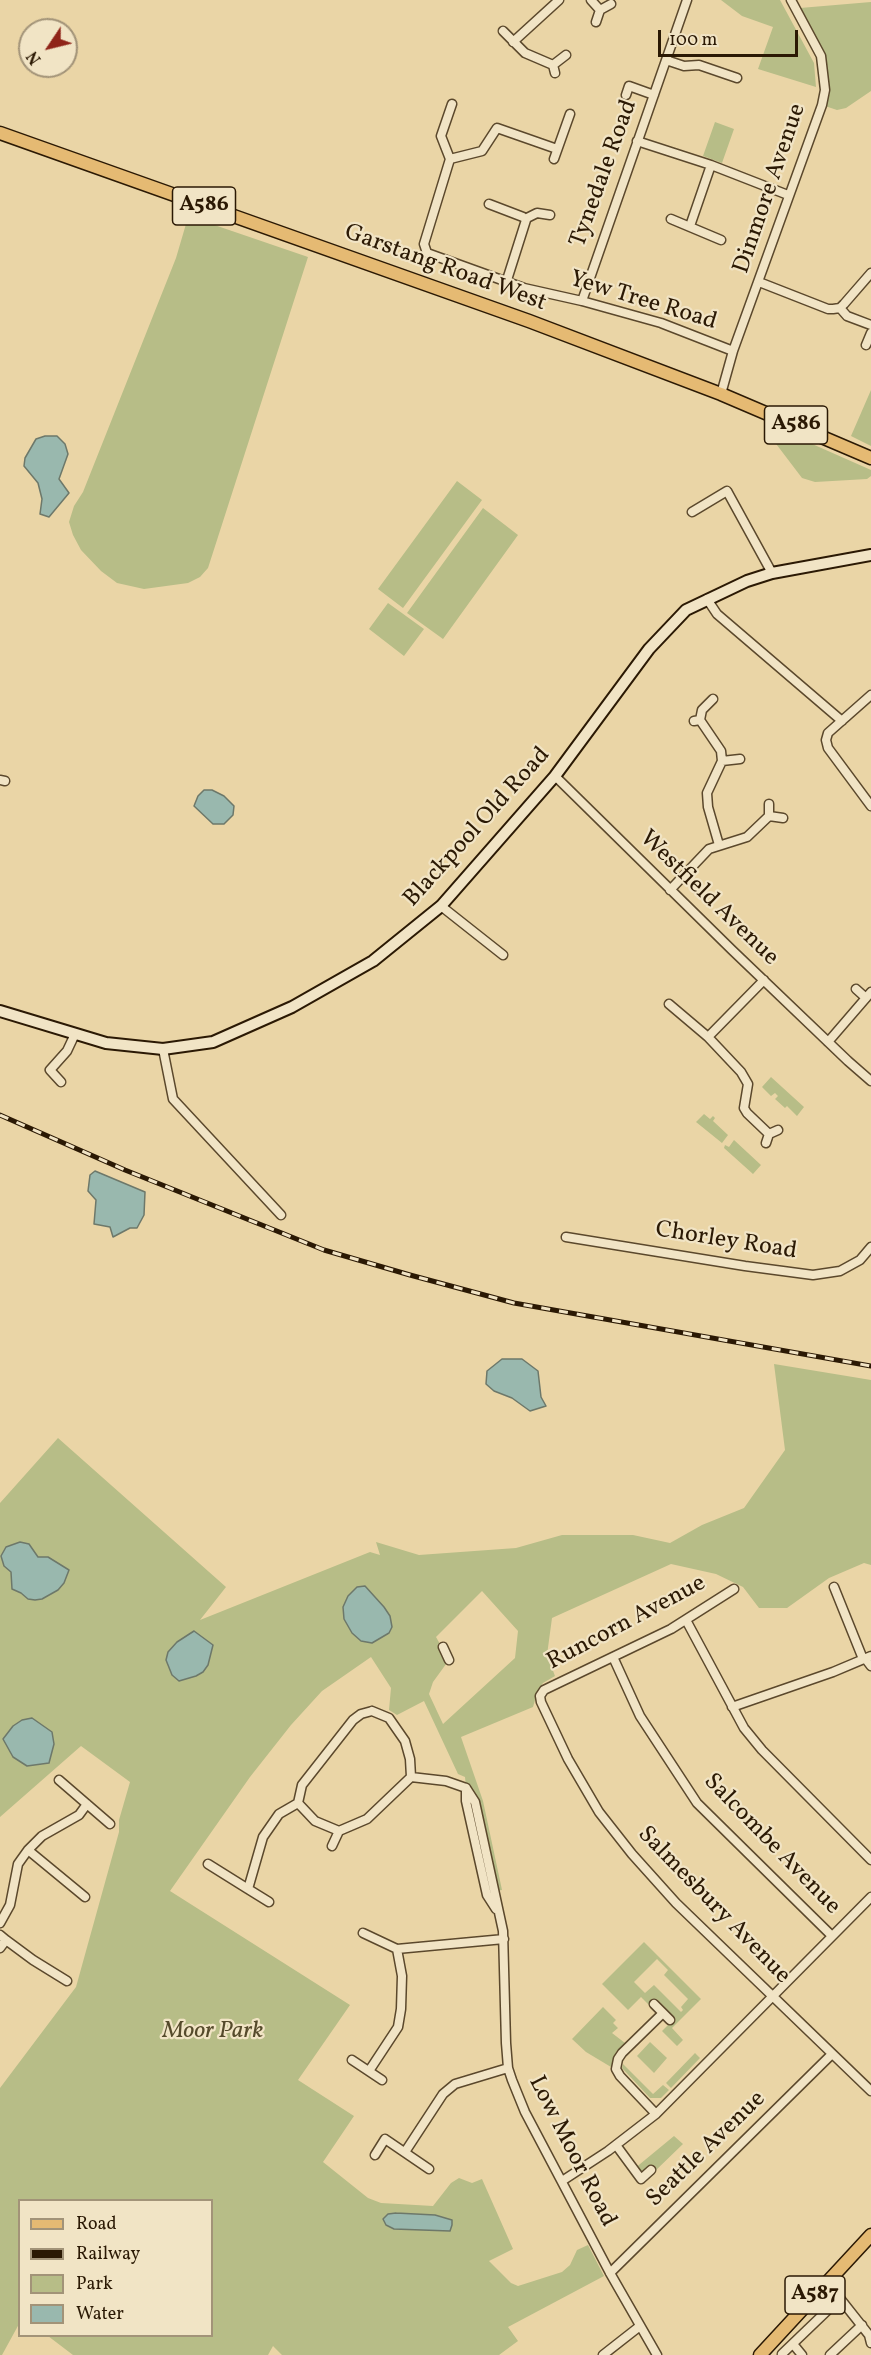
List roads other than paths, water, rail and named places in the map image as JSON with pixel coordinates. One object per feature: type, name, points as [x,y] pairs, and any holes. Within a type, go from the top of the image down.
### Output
[{"type":"main road","name":"Garstang Road West","points":[[0,133],[518,317],[721,394],[871,458]]},
{"type":"main road","name":"Blackpool Old Road","points":[[0,1011],[106,1043],[163,1049],[213,1042],[292,1007],[373,961],[441,906],[555,776],[649,649],[686,610],[747,581],[772,573],[871,555]]},
{"type":"main road","name":"A587","points":[[760,2355],[871,2235]]},
{"type":"street","points":[[513,42],[559,0]]},
{"type":"street","points":[[591,0],[600,10]]},
{"type":"street","name":"Tynedale Road","points":[[582,301],[687,0]]},
{"type":"street","name":"Dinmore Avenue","points":[[721,394],[733,351],[822,105],[825,90],[821,56],[791,0]]},
{"type":"street","points":[[596,22],[600,10],[611,4]]},
{"type":"street","points":[[503,31],[531,57],[554,69],[566,55]]},
{"type":"street","points":[[666,60],[684,66],[699,64],[734,77],[727,87]]},
{"type":"street","name":"Tynedale Road","points":[[626,95],[629,86],[654,95]]},
{"type":"street","points":[[452,104],[441,136],[450,159],[482,151],[497,128],[557,149]]},
{"type":"street","points":[[554,159],[570,114]]},
{"type":"street","points":[[637,141],[711,165],[788,195]]},
{"type":"street","name":"Yew Tree Road","points":[[450,159],[424,244],[427,253],[506,283],[661,323],[733,351]]},
{"type":"street","points":[[690,226],[711,165]]},
{"type":"street","points":[[489,204],[525,219]]},
{"type":"street","points":[[506,283],[525,219],[537,213],[550,215]]},
{"type":"street","points":[[671,219],[721,240]]},
{"type":"street","points":[[759,282],[828,309],[840,308],[871,273]]},
{"type":"street","points":[[840,308],[847,316],[871,325]]},
{"type":"street","points":[[866,345],[871,334]]},
{"type":"street","points":[[692,512],[725,488],[772,573]]},
{"type":"street","points":[[707,599],[717,614],[842,721]]},
{"type":"street","points":[[871,695],[828,733],[826,740],[828,748],[871,806]]},
{"type":"street","points":[[713,699],[702,710],[697,720],[721,751],[722,761],[707,793],[708,807],[719,845]]},
{"type":"street","points":[[722,761],[740,759]]},
{"type":"street","name":"Westfield Avenue","points":[[555,776],[670,890],[871,1081]]},
{"type":"street","points":[[670,890],[709,849],[747,837],[769,816],[769,804]]},
{"type":"street","points":[[769,816],[783,818]]},
{"type":"street","points":[[441,906],[503,955]]},
{"type":"street","points":[[708,1037],[764,980]]},
{"type":"street","points":[[831,1045],[868,995],[856,988]]},
{"type":"street","points":[[669,1004],[708,1037],[746,1079],[748,1090],[745,1110],[774,1132],[766,1143]]},
{"type":"street","points":[[61,1082],[50,1070],[67,1051],[75,1034]]},
{"type":"street","points":[[163,1049],[173,1099],[281,1215]]},
{"type":"street","name":"Chorley Road","points":[[566,1237],[813,1275],[840,1271],[860,1260],[871,1247]]},
{"type":"street","points":[[732,1707],[868,1660],[834,1587]]},
{"type":"street","name":"Runcorn Avenue","points":[[540,1696],[544,1690],[686,1620],[734,1589]]},
{"type":"street","points":[[686,1620],[744,1728],[762,1750],[871,1860]]},
{"type":"street","points":[[443,1647],[449,1660]]},
{"type":"street","name":"Salcombe Avenue","points":[[613,1657],[640,1716],[697,1803],[831,1935]]},
{"type":"street","name":"Salmesbury Avenue","points":[[540,1696],[568,1759],[599,1812],[676,1903],[871,2091]]},
{"type":"street","points":[[248,1889],[263,1837],[279,1814],[297,1803],[302,1785],[353,1719],[372,1711],[389,1718],[405,1741],[410,1759],[411,1777],[367,1819],[339,1831],[332,1846]]},
{"type":"street","name":"Low Moor Road","points":[[411,1777],[446,1781],[466,1788],[475,1802],[504,1939],[508,2068],[525,2112],[610,2273],[657,2355]]},
{"type":"street","points":[[59,1780],[110,1824]]},
{"type":"street","points":[[297,1803],[315,1821],[339,1831]]},
{"type":"street","points":[[0,1923],[10,1905],[18,1864],[28,1850],[42,1836],[79,1815],[87,1804]]},
{"type":"street","points":[[28,1850],[85,1897]]},
{"type":"street","points":[[208,1864],[269,1902]]},
{"type":"street","points":[[63,1877],[73,1872]]},
{"type":"street","points":[[562,2181],[616,2145],[656,2114],[871,1897]]},
{"type":"street","points":[[363,1933],[397,1949],[504,1939]]},
{"type":"street","points":[[0,1948],[3,1937],[67,1982]]},
{"type":"street","points":[[369,2071],[398,2027],[402,2008],[402,1976],[397,1949]]},
{"type":"street","points":[[51,1985],[58,1976]]},
{"type":"street","points":[[654,2004],[666,2017],[622,2053],[616,2064],[620,2076],[656,2114]]},
{"type":"street","name":"Seattle Avenue","points":[[610,2273],[832,2055]]},
{"type":"street","points":[[352,2060],[382,2080]]},
{"type":"street","points":[[405,2152],[443,2094],[455,2084],[508,2068]]},
{"type":"street","points":[[375,2155],[385,2139],[429,2169]]},
{"type":"street","points":[[616,2145],[641,2179],[651,2170]]},
{"type":"street","points":[[827,2282],[862,2325],[871,2343]]},
{"type":"street","points":[[782,2354],[831,2307]]},
{"type":"street","points":[[830,2355],[862,2325]]},
{"type":"street","points":[[603,2355],[640,2326]]},
{"type":"street","points":[[793,2344],[802,2355]]},
{"type":"water","points":[[57,436],[65,444],[68,454],[59,479],[69,493],[49,517],[40,514],[42,499],[38,483],[24,466],[25,458],[36,439]]},
{"type":"water","points":[[204,790],[212,790],[224,796],[234,806],[233,815],[224,824],[213,824],[194,806],[198,796]]},
{"type":"water","points":[[95,1171],[145,1192],[144,1215],[137,1228],[130,1228],[113,1237],[110,1227],[94,1224],[96,1200],[88,1191],[90,1175]]},
{"type":"water","points":[[502,1359],[522,1359],[538,1371],[541,1397],[546,1406],[530,1411],[486,1384],[487,1371]]},
{"type":"water","points":[[20,1542],[29,1544],[38,1557],[48,1557],[69,1570],[64,1583],[58,1590],[42,1599],[35,1600],[28,1599],[12,1589],[11,1572],[4,1566],[1,1556],[6,1547]]},
{"type":"water","points":[[365,1586],[390,1616],[392,1627],[389,1633],[372,1643],[361,1641],[352,1633],[344,1619],[343,1607],[348,1596],[357,1587]]},
{"type":"water","points":[[194,1631],[213,1645],[208,1665],[196,1676],[179,1681],[172,1675],[166,1660],[168,1652],[177,1642]]},
{"type":"water","points":[[32,1718],[52,1732],[54,1744],[49,1763],[27,1766],[13,1757],[3,1739],[13,1726],[22,1720]]},
{"type":"water","points":[[388,2214],[435,2215],[452,2220],[452,2225],[450,2231],[394,2229],[386,2225],[383,2219]]},
{"type":"railway","points":[[0,1115],[125,1170],[324,1250],[410,1275],[514,1303],[871,1366]]},
{"type":"park label","name":"Moor Park","points":[[213,2033]]}]
